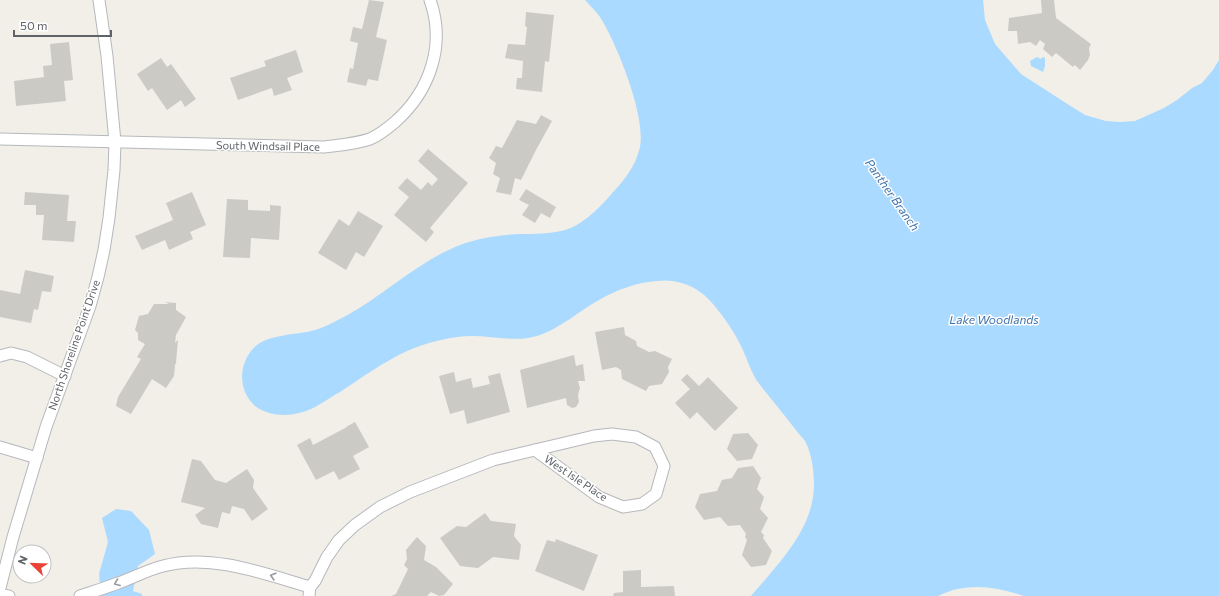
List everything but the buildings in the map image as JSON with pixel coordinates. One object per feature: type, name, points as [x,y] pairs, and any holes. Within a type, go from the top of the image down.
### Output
[{"type":"street","name":"North Shoreline Point Drive","points":[[0,588],[13,537],[46,427],[82,331],[98,277],[109,218],[114,170],[115,142],[107,56],[99,0]]},
{"type":"street","name":"South Windsail Place","points":[[0,140],[324,147],[348,145],[371,138],[387,129],[402,116],[415,100],[427,80],[433,62],[436,44],[436,25],[430,0]]},
{"type":"street","points":[[0,356],[11,353],[28,357],[65,376]]},
{"type":"street","name":"West Isle Place","points":[[310,591],[327,557],[338,540],[355,525],[380,507],[410,492],[493,460],[535,450],[594,436],[612,434],[636,436],[654,447],[664,466],[656,494],[642,504],[623,507],[599,496],[535,450]]},
{"type":"street","points":[[0,447],[37,458]]},
{"type":"street","points":[[80,596],[117,584],[164,565],[193,562],[230,565],[310,591]]},
{"type":"street","points":[[0,594],[9,596]]},
{"type":"water","name":"Lake Woodlands","points":[[585,0],[983,0],[985,20],[995,44],[1021,74],[1085,115],[1106,121],[1135,121],[1164,108],[1192,88],[1202,83],[1219,60],[1219,596],[1024,596],[991,588],[970,587],[938,596],[751,596],[783,559],[801,532],[808,517],[814,486],[811,457],[805,441],[757,381],[738,340],[717,309],[705,296],[695,289],[674,281],[650,282],[620,290],[592,304],[556,328],[540,335],[523,339],[464,336],[421,346],[388,361],[340,392],[305,412],[288,415],[276,414],[255,406],[245,392],[242,376],[243,367],[251,352],[263,341],[308,332],[323,327],[367,303],[427,262],[460,245],[489,237],[512,234],[549,233],[571,228],[594,213],[623,181],[635,162],[640,147],[641,134],[639,117],[629,80],[614,44],[600,17]]},
{"type":"water","points":[[1037,57],[1041,59],[1043,57],[1045,58],[1043,72],[1031,66],[1030,61]]},
{"type":"water","points":[[116,509],[131,511],[149,530],[155,554],[138,566],[133,591],[142,594],[142,596],[101,596],[99,574],[108,542],[102,518]]},
{"type":"water label","name":"Panther Branch","points":[[892,195]]}]
